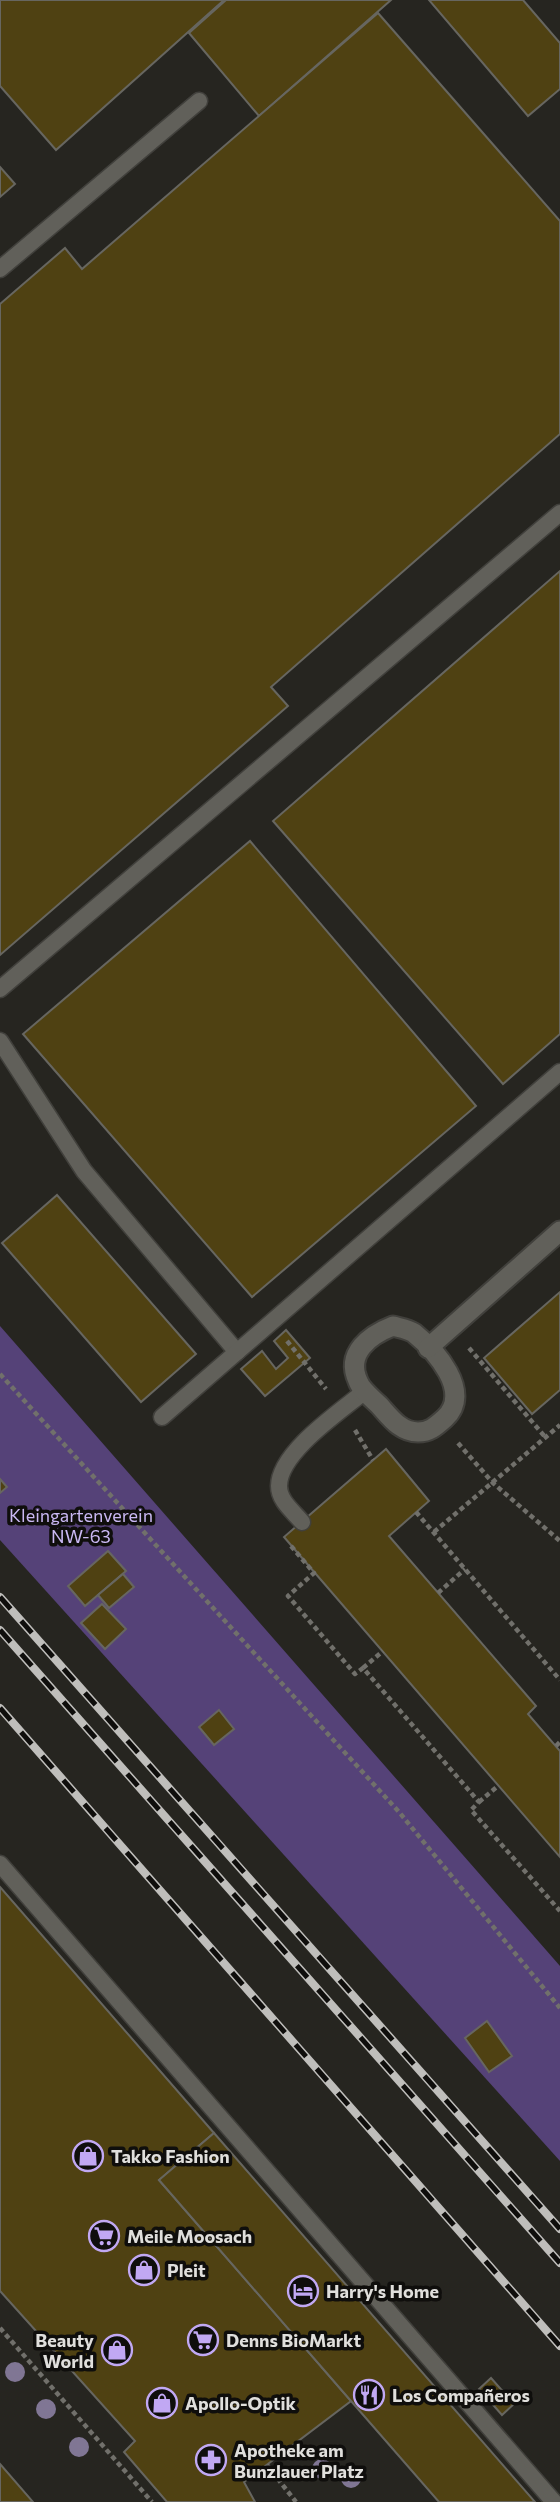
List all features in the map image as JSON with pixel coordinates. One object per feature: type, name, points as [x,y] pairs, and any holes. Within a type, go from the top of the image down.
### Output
[{"type":"street","points":[[428,1348],[560,1231]]},
{"type":"street","points":[[393,1326],[412,1331],[428,1348],[451,1377],[455,1394],[452,1412],[431,1431],[415,1432],[401,1428],[365,1391],[358,1382],[354,1365],[358,1349],[377,1332],[393,1326]]},
{"type":"lane","points":[[0,269],[199,100]]},
{"type":"lane","points":[[0,989],[560,513]]},
{"type":"lane","points":[[0,1041],[84,1171],[237,1352]]},
{"type":"lane","points":[[162,1417],[560,1072]]},
{"type":"lane","points":[[302,1522],[283,1500],[279,1486],[284,1465],[308,1439],[365,1391]]},
{"type":"lane","points":[[0,1864],[554,2502]]},
{"type":"path","points":[[452,1328],[546,1438]]},
{"type":"path","points":[[304,1362],[343,1410],[373,1460]]},
{"type":"path","points":[[0,1374],[399,1812],[560,2008]]},
{"type":"path","points":[[440,1423],[493,1483],[560,1541]]},
{"type":"path","points":[[433,1532],[560,1425]]},
{"type":"path","points":[[416,1512],[560,1680]]},
{"type":"path","points":[[288,1543],[314,1573],[288,1596],[355,1674],[383,1651]]},
{"type":"path","points":[[438,1593],[465,1569]]},
{"type":"path","points":[[363,1668],[479,1802]]},
{"type":"path","points":[[499,1786],[471,1810],[560,1911]]},
{"type":"path","points":[[0,2328],[152,2502]]},
{"type":"path","points":[[267,2465],[296,2502]]},
{"type":"green space","name":"Kleingartenverein NW-63","points":[[0,1326],[560,1966],[560,2161],[0,1540]]},
{"type":"building","points":[[0,0],[224,0],[56,150],[0,86]]},
{"type":"building","points":[[226,0],[391,0],[259,116],[189,33]]},
{"type":"building","points":[[429,0],[523,0],[560,43],[560,89],[528,116]]},
{"type":"building","points":[[378,13],[560,221],[560,434],[271,687],[288,706],[0,955],[0,304],[65,248],[82,269]]},
{"type":"building","points":[[0,167],[15,184],[0,197]]},
{"type":"building","points":[[560,571],[560,1034],[503,1084],[273,821]]},
{"type":"building","points":[[250,841],[476,1106],[252,1297],[23,1034]]},
{"type":"building","points":[[57,1195],[196,1354],[141,1402],[2,1243]]},
{"type":"building","points":[[560,1292],[560,1390],[532,1414],[484,1358]]},
{"type":"building","points":[[286,1330],[310,1358],[265,1396],[241,1369],[262,1351],[276,1369],[288,1358],[274,1341]]},
{"type":"building","points":[[386,1449],[429,1501],[389,1536],[536,1706],[528,1714],[560,1751],[560,1857],[284,1537]]},
{"type":"building","points":[[0,1479],[7,1487],[0,1493]]},
{"type":"building","points":[[108,1551],[126,1571],[85,1606],[68,1586]]},
{"type":"building","points":[[123,1574],[134,1587],[109,1608],[98,1595]]},
{"type":"building","points":[[102,1604],[126,1629],[105,1649],[81,1623]]},
{"type":"building","points":[[219,1710],[234,1729],[214,1745],[199,1727]]},
{"type":"building","name":"Meile Moosach","points":[[0,1887],[214,2133],[159,2180],[351,2401],[244,2482],[255,2502],[167,2502],[124,2452],[135,2441],[0,2291]]},
{"type":"building","points":[[487,2021],[512,2056],[489,2072],[465,2038]]},
{"type":"building","name":"Harry's Home","points":[[214,2133],[535,2502],[439,2502],[351,2401],[159,2180]]},
{"type":"building","points":[[491,2378],[514,2404],[502,2415],[479,2389]]},
{"type":"building","points":[[0,2464],[33,2502],[0,2502]]},
{"type":"railway","points":[[0,1597],[560,2229]]},
{"type":"railway","points":[[0,1630],[560,2263]]},
{"type":"railway","points":[[0,1708],[560,2346]]},
{"type":"place","name":"Takko Fashion","points":[[88,2156]]},
{"type":"place","name":"Meile Moosach","points":[[104,2236]]},
{"type":"place","name":"Pleit","points":[[144,2270]]},
{"type":"place","name":"Harry's Home","points":[[303,2291]]},
{"type":"place","name":"Denns BioMarkt","points":[[203,2340]]},
{"type":"place","name":"Beauty World","points":[[117,2350]]},
{"type":"place","name":"Los Compañeros","points":[[369,2395]]},
{"type":"place","name":"Apollo-Optik","points":[[162,2403]]},
{"type":"place","name":"Apotheke am Bunzlauer Platz","points":[[211,2460]]}]
